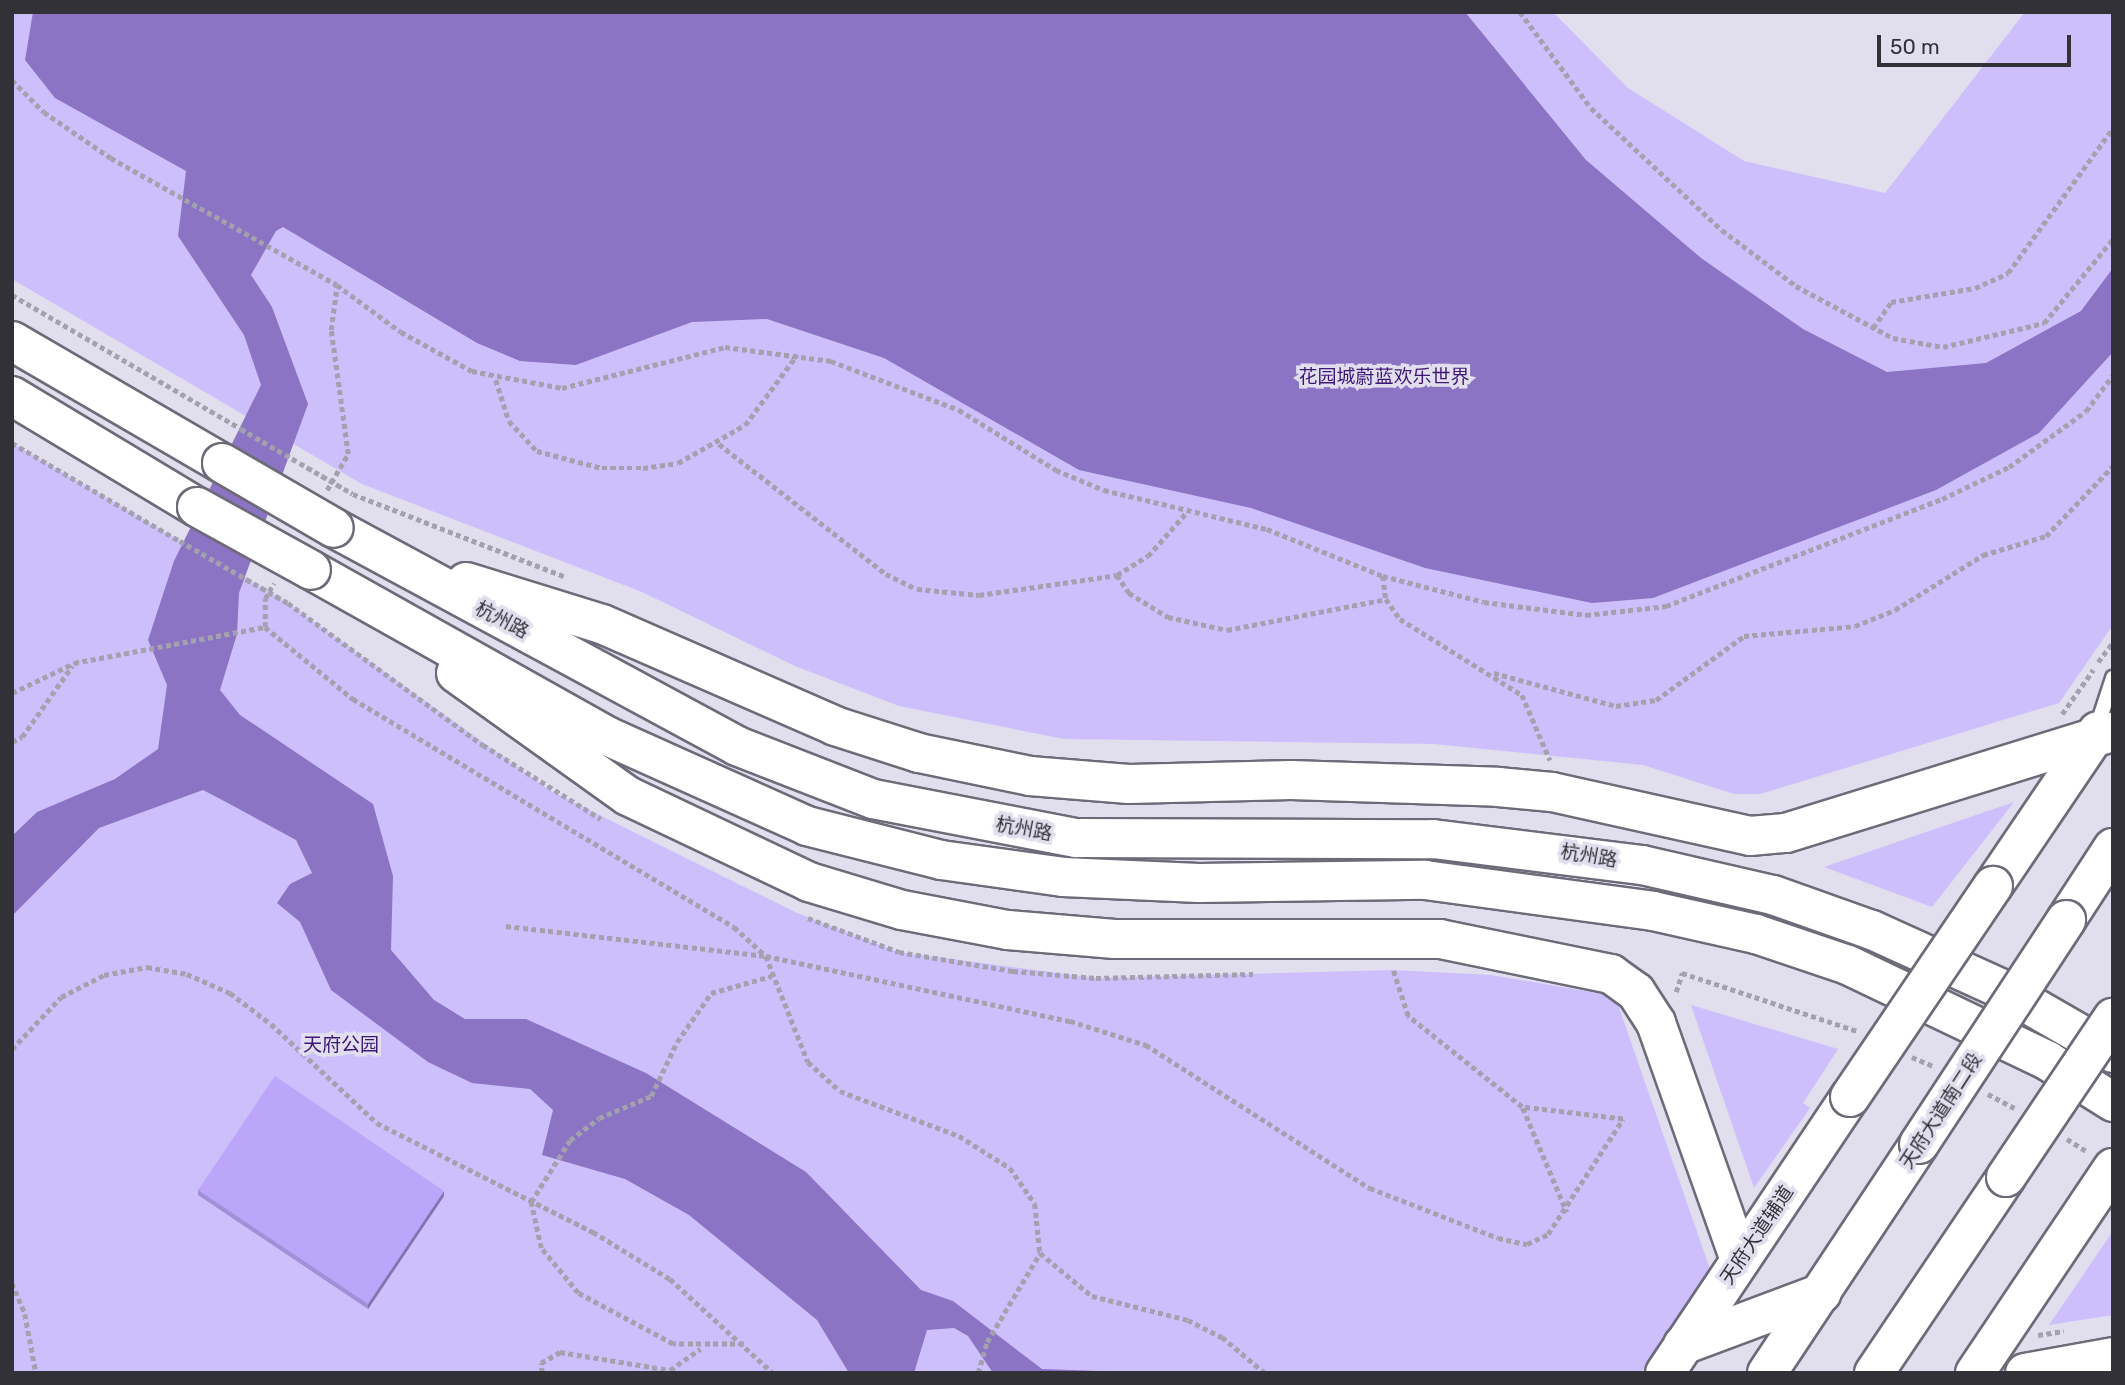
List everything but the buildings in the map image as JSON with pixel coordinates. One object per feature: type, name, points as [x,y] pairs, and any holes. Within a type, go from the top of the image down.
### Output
[{"type":"main road","name":"杭州路","points":[[12,341],[222,463],[327,515],[381,555],[737,746],[873,799],[1076,838],[1433,839],[1642,865],[1773,895],[1872,930],[2024,1000],[2113,1053]]},
{"type":"main road","points":[[12,396],[197,507],[295,573],[363,600],[607,736],[807,826],[941,860],[1063,877],[1199,883],[1425,880],[1653,911],[1756,934],[1849,965],[2048,1061],[2113,1102]]},
{"type":"main road","points":[[381,555],[602,624],[835,726],[919,753],[1017,774],[1129,784],[1291,780],[1552,792],[1750,836],[1786,833],[2106,727]]},
{"type":"main road","points":[[363,600],[513,718],[628,796],[809,882],[902,910],[1008,930],[1115,939],[1440,939],[1611,974],[1636,992],[1656,1023],[1740,1261]]},
{"type":"main road","name":"天府大道辅道","points":[[1674,1359],[1993,886],[2106,727]]},
{"type":"main road","name":"天府大道南二段","points":[[1767,1373],[2113,848]]},
{"type":"main road","points":[[1874,1373],[2113,1018]]},
{"type":"main road","points":[[1975,1373],[2113,1168]]},
{"type":"main road","points":[[1674,1359],[1822,1293]]},
{"type":"main road","points":[[2025,1373],[2113,1357]]},
{"type":"lane","points":[[2106,727],[2113,678]]},
{"type":"path","points":[[1520,12],[1591,108],[1681,195],[1796,286],[1873,328],[1916,345],[1943,347],[2021,333],[2062,306],[2113,239]]},
{"type":"path","points":[[12,80],[44,112],[179,198],[275,248],[337,285],[446,360],[496,379],[562,388],[724,348],[797,355],[880,375],[959,410],[1056,470],[1186,513],[1267,529],[1383,576],[1448,595],[1586,615],[1665,606],[1942,499],[2009,467],[2086,411],[2113,375]]},
{"type":"path","points":[[1873,328],[1891,302],[1975,288],[2008,273],[2113,128]]},
{"type":"path","points":[[327,515],[348,454],[331,330],[337,285]]},
{"type":"path","points":[[12,295],[353,494]]},
{"type":"path","points":[[496,379],[519,436],[564,462],[643,468],[678,463],[719,444],[765,406],[797,355]]},
{"type":"path","points":[[12,443],[288,603]]},
{"type":"path","points":[[719,444],[886,574],[917,589],[979,596],[1117,575],[1149,556],[1186,513]]},
{"type":"path","points":[[1494,673],[1616,706],[1656,700],[1744,636],[1855,626],[1895,610],[1983,555],[2046,536],[2113,466]]},
{"type":"path","points":[[265,627],[265,599],[295,573]]},
{"type":"path","points":[[1117,575],[1129,593],[1168,617],[1227,630],[1386,599]]},
{"type":"path","points":[[1383,576],[1386,599],[1421,636],[1494,673],[1522,695],[1550,756],[1552,792]]},
{"type":"path","points":[[12,693],[74,663],[142,646],[265,627]]},
{"type":"path","points":[[265,627],[354,699],[734,927],[766,956],[808,1062],[839,1091],[959,1136],[1010,1168],[1035,1204],[1040,1253],[987,1342],[978,1373]]},
{"type":"path","points":[[12,742],[22,737],[74,663]]},
{"type":"path","points":[[506,926],[766,956],[1070,1021],[1146,1045],[1370,1188],[1498,1238],[1527,1244],[1548,1234],[1567,1212],[1588,1168],[1623,1119],[1522,1107]]},
{"type":"path","points":[[12,1049],[61,997],[104,975],[147,967],[187,974],[230,993],[271,1024],[377,1123],[531,1202],[670,1279],[744,1343],[773,1373]]},
{"type":"path","points":[[1393,970],[1408,1016],[1522,1107],[1567,1212]]},
{"type":"path","points":[[744,1343],[700,1349],[673,1344],[578,1293],[541,1248],[531,1202],[570,1140],[599,1118],[651,1096],[677,1042],[712,993],[772,976]]},
{"type":"path","points":[[1040,1253],[1092,1296],[1188,1321],[1222,1336],[1265,1373]]},
{"type":"path","points":[[12,1283],[26,1314],[36,1373]]},
{"type":"path","points":[[542,1373],[541,1363],[560,1352],[670,1370],[700,1349]]},
{"type":"green space","name":"花园城蔚蓝欢乐世界","points":[[12,12],[1553,12],[1628,88],[1744,161],[1885,193],[2025,12],[2113,12],[2113,625],[2059,703],[1760,794],[1734,794],[1643,765],[1434,744],[1064,739],[899,706],[795,666],[642,592],[362,484],[12,279]]},
{"type":"green space","name":"天府公园","points":[[12,443],[288,603],[551,791],[797,913],[899,952],[1096,978],[1393,970],[1491,975],[1615,996],[1710,1269],[1641,1373],[12,1373]]},
{"type":"green space","points":[[2014,802],[1932,907],[1824,867]]},
{"type":"green space","points":[[1691,1005],[1838,1049],[1803,1103],[1810,1108],[1754,1188]]},
{"type":"green space","points":[[2113,1231],[2113,1315],[2049,1325]]},
{"type":"shaded area","points":[[33,12],[1465,12],[1586,160],[1701,258],[1803,329],[1887,372],[1986,363],[2081,311],[2113,268],[2113,352],[2039,433],[1936,490],[1653,598],[1592,603],[1425,568],[1251,508],[1079,470],[884,358],[767,319],[692,322],[576,365],[520,361],[477,343],[283,227],[276,231],[251,275],[272,307],[308,404],[239,593],[237,634],[220,690],[240,715],[373,804],[393,876],[391,950],[434,1000],[465,1019],[526,1019],[646,1073],[806,1172],[921,1290],[953,1301],[1042,1369],[1155,1373],[993,1373],[968,1336],[954,1328],[927,1330],[914,1373],[849,1373],[817,1320],[689,1215],[625,1179],[542,1155],[553,1110],[530,1089],[472,1083],[428,1062],[331,990],[300,922],[277,903],[290,884],[312,873],[296,840],[203,790],[99,828],[12,916],[12,836],[37,812],[115,779],[158,749],[167,685],[148,640],[174,561],[261,385],[244,335],[178,236],[186,171],[55,98],[25,60]]}]
